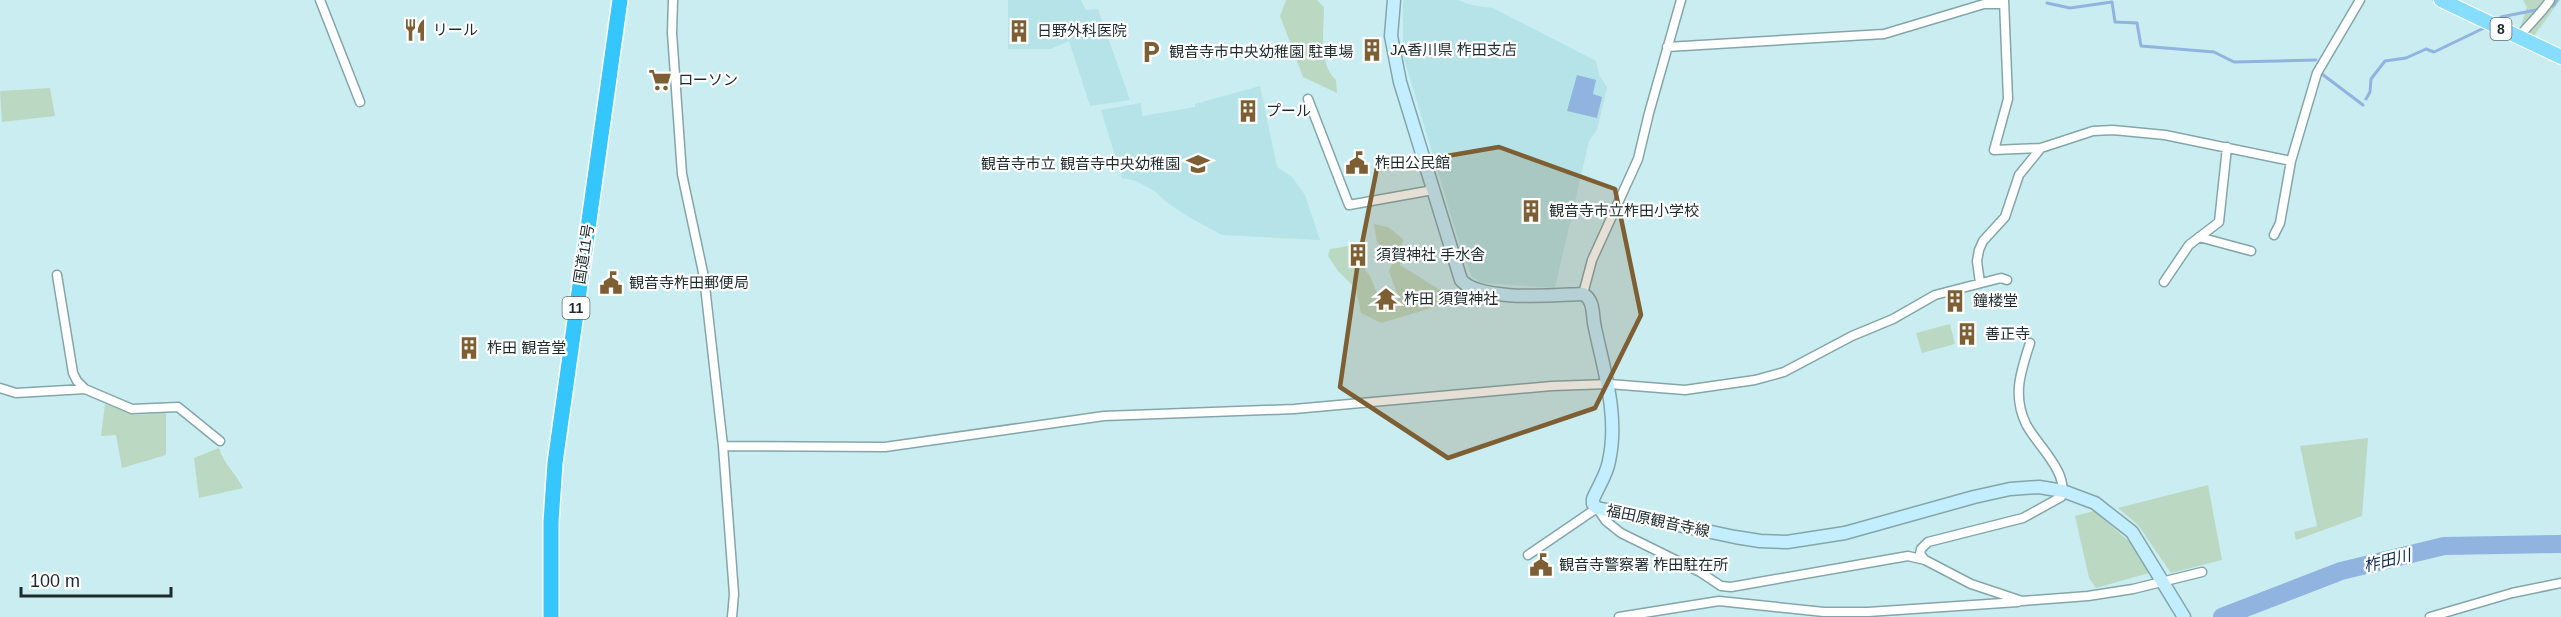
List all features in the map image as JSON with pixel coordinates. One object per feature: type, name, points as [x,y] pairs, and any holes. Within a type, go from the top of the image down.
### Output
[{"type":"highway","name":"国道11号","points":[[551,617],[551,522],[555,463],[620,0]]},
{"type":"main road","points":[[1394,0],[1391,36],[1400,82],[1456,271],[1466,286],[1495,294],[1583,294]]},
{"type":"main road","name":"8","points":[[2441,0],[2561,57]]},
{"type":"main road","name":"福田原観音寺線","points":[[1583,294],[1591,302],[1594,327],[1609,384],[1612,443],[1609,463],[1593,500],[1597,508],[1734,537],[1787,542],[1845,533],[1974,496],[2010,489],[2039,487],[2063,491],[2096,503],[2132,532],[2164,580],[2184,617]]},
{"type":"street","points":[[320,0],[360,102]]},
{"type":"street","points":[[673,0],[672,33],[682,174],[704,277],[723,446],[734,594],[732,617]]},
{"type":"street","points":[[1583,294],[1592,260],[1638,159],[1681,0]]},
{"type":"street","points":[[2274,235],[2280,223],[2291,160],[2317,73],[2360,0]]},
{"type":"street","points":[[2519,38],[2534,16],[2542,12],[2550,0]]},
{"type":"street","points":[[1667,47],[1884,34],[1984,3],[2004,2],[2008,99],[1994,150],[2041,148],[2093,131],[2113,130],[2165,135],[2291,160]]},
{"type":"street","points":[[1308,99],[1349,205],[1433,190]]},
{"type":"street","points":[[2164,282],[2188,245],[2219,222],[2227,147]]},
{"type":"street","points":[[1980,283],[1977,261],[1983,241],[2005,217],[2019,176],[2041,148]]},
{"type":"street","points":[[2199,237],[2252,251]]},
{"type":"street","points":[[57,275],[73,373],[77,381],[85,389],[132,409],[178,407],[220,441]]},
{"type":"street","points":[[723,446],[885,447],[1104,416],[1294,409],[1442,394],[1609,384],[1685,390],[1755,380],[1784,372],[1852,336],[1893,319],[1935,295],[2001,278],[2007,280]]},
{"type":"street","points":[[1925,560],[1920,554],[1921,549],[1928,542],[2023,518],[2061,497],[2063,491],[2051,458],[2025,423],[2019,392],[2019,376],[2030,343]]},
{"type":"street","points":[[0,388],[16,393],[85,389]]},
{"type":"street","points":[[1528,555],[1597,508],[1606,521],[1621,533],[1700,572],[1721,585],[1731,587],[1908,556],[1925,560],[1971,584],[2022,602]]},
{"type":"street","points":[[1619,617],[1719,601],[1824,612],[2022,602],[2133,589],[2202,572]]},
{"type":"street","points":[[2430,617],[2512,592],[2561,583]]},
{"type":"street","points":[[1719,601],[1721,585]]},
{"type":"highlighted area","points":[[1499,147],[1615,189],[1641,315],[1595,408],[1448,458],[1340,387],[1357,269],[1377,168]]},
{"type":"shaded area","points":[[1008,0],[1081,0],[1086,10],[1098,9],[1130,100],[1090,106],[1069,41],[1050,49],[1008,49]]},
{"type":"shaded area","points":[[1403,0],[1458,0],[1471,5],[1493,8],[1596,61],[1599,75],[1607,87],[1597,130],[1589,141],[1555,288],[1482,283],[1472,277],[1458,239],[1403,55]]},
{"type":"shaded area","name":"観音寺市立 観音寺中央幼稚園","points":[[1260,86],[1277,167],[1292,177],[1305,195],[1320,240],[1222,235],[1187,216],[1155,191],[1136,181],[1122,178],[1101,110],[1141,103],[1142,116],[1195,107],[1195,104]]},
{"type":"green space","points":[[1286,0],[1317,0],[1324,7],[1324,56],[1330,73],[1336,80],[1337,93],[1303,77],[1280,16]]},
{"type":"green space","points":[[2523,0],[2560,0],[2534,36],[2520,28],[2527,7]]},
{"type":"green space","points":[[50,88],[55,116],[2,122],[0,91]]},
{"type":"green space","points":[[1374,224],[1388,227],[1403,239],[1400,265],[1445,293],[1439,306],[1381,323],[1361,313],[1356,289],[1338,271],[1328,256],[1330,249],[1349,246],[1371,278],[1378,296],[1396,305],[1398,296],[1389,271],[1394,259],[1377,243]]},
{"type":"green space","points":[[1950,324],[1955,344],[1922,353],[1916,333]]},
{"type":"green space","points":[[105,404],[134,415],[166,413],[166,455],[122,468],[116,435],[101,436]]},
{"type":"green space","points":[[2368,438],[2362,516],[2296,540],[2294,532],[2317,526],[2300,446]]},
{"type":"green space","points":[[219,448],[243,488],[199,498],[194,458]]},
{"type":"green space","points":[[2208,485],[2222,560],[2171,573],[2138,525],[2118,508]]},
{"type":"green space","points":[[2094,511],[2131,543],[2149,573],[2096,588],[2089,578],[2075,516]]},
{"type":"water","points":[[1577,75],[1596,80],[1593,94],[1602,97],[1597,118],[1567,111]]},
{"type":"waterway","points":[[2547,7],[2553,6],[2557,0]]},
{"type":"waterway","points":[[2047,3],[2070,8],[2112,2],[2115,22],[2137,23],[2141,46],[2214,52],[2234,62],[2316,60]]},
{"type":"waterway","points":[[2501,17],[2541,9]]},
{"type":"waterway","points":[[2366,99],[2370,92],[2371,79],[2385,61],[2406,58],[2426,49],[2434,52],[2484,28]]},
{"type":"waterway","points":[[2322,74],[2363,105]]},
{"type":"waterway","name":"柞田川","points":[[2222,617],[2341,571],[2444,546],[2561,544]]},
{"type":"place","name":"リール","points":[[415,30]]},
{"type":"place","name":"日野外科医院","points":[[1019,31]]},
{"type":"place","name":"JA香川県 柞田支店","points":[[1372,50]]},
{"type":"place","name":"観音寺市中央幼稚園 駐車場","points":[[1151,52]]},
{"type":"place","name":"ローソン","points":[[660,80]]},
{"type":"place","name":"プール","points":[[1248,111]]},
{"type":"place","name":"柞田公民館","points":[[1357,163]]},
{"type":"place","name":"観音寺市立 観音寺中央幼稚園","points":[[1198,164]]},
{"type":"place","name":"観音寺市立柞田小学校","points":[[1531,211]]},
{"type":"place","name":"須賀神社 手水舎","points":[[1358,255]]},
{"type":"place","name":"観音寺柞田郵便局","points":[[611,283]]},
{"type":"place","name":"柞田 須賀神社","points":[[1386,299]]},
{"type":"place","name":"鐘楼堂","points":[[1955,301]]},
{"type":"place","name":"善正寺","points":[[1967,334]]},
{"type":"place","name":"柞田 観音堂","points":[[469,348]]},
{"type":"place","name":"観音寺警察署 柞田駐在所","points":[[1541,565]]}]
